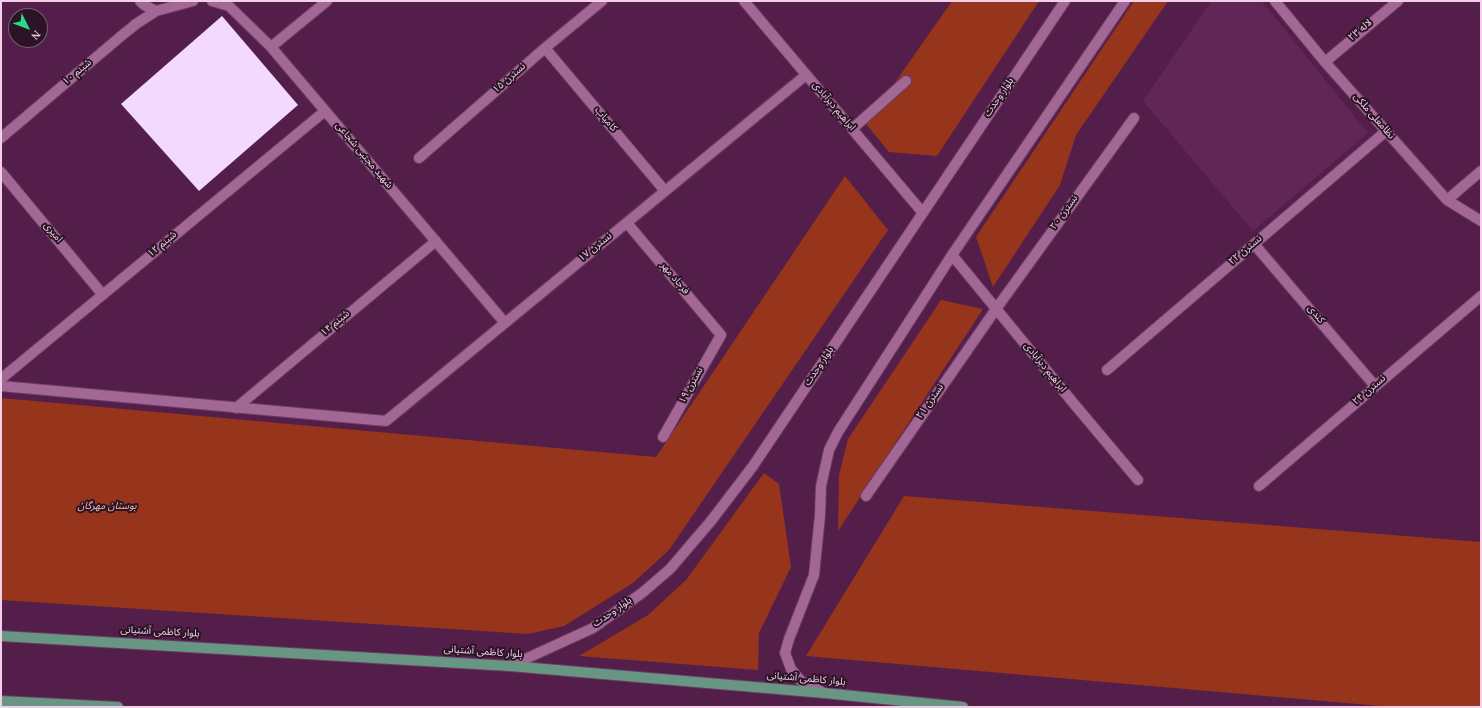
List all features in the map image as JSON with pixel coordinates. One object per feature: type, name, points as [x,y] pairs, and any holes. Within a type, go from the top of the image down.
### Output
[{"type":"main road","name":"بلوار کاظمی آشتیانی","points":[[1,636],[510,666],[824,693],[963,707]]},
{"type":"main road","points":[[1,701],[118,707]]},
{"type":"street","points":[[140,1],[144,5],[156,11],[193,1]]},
{"type":"street","name":"شهید مجتبی شجاعی","points":[[212,1],[229,6],[271,47],[505,323]]},
{"type":"street","points":[[271,47],[327,1]]},
{"type":"street","name":"نسترن ۱۵","points":[[419,158],[545,48],[602,1]]},
{"type":"street","name":"ابراهیم دیزآبادی","points":[[744,1],[923,213]]},
{"type":"street","name":"بلوار وحدت","points":[[510,666],[593,628],[642,592],[670,569],[711,521],[753,466],[1065,1]]},
{"type":"street","points":[[824,693],[801,681],[791,670],[785,653],[788,639],[814,575],[820,515],[821,486],[829,450],[838,432],[952,255],[1125,1]]},
{"type":"street","name":"نظامعلی ملکی","points":[[1275,1],[1385,132],[1446,200],[1481,221]]},
{"type":"street","name":"لاله ۲۳","points":[[1325,62],[1398,1]]},
{"type":"street","name":"شبنم ۱۰","points":[[1,138],[125,33],[156,11]]},
{"type":"street","name":"کامیاب","points":[[545,48],[665,191]]},
{"type":"street","name":"نسترن ۱۷","points":[[236,408],[386,421],[806,75]]},
{"type":"street","points":[[852,128],[906,82]]},
{"type":"street","name":"شبنم ۱۲","points":[[1,379],[325,111]]},
{"type":"street","name":"نسترن ۲۰","points":[[996,309],[1134,118]]},
{"type":"street","name":"نسترن ۲۲","points":[[1107,370],[1385,132]]},
{"type":"street","points":[[1446,200],[1481,171]]},
{"type":"street","name":"امیری","points":[[1,172],[103,295]]},
{"type":"street","name":"فرجاد مهر","points":[[627,223],[721,335]]},
{"type":"street","name":"شبنم ۱۴","points":[[236,408],[436,241]]},
{"type":"street","name":"کندی","points":[[1254,244],[1376,386]]},
{"type":"street","name":"ابراهیم دیزآبادی","points":[[952,255],[1138,480]]},
{"type":"street","name":"نسترن ۲۴","points":[[1258,486],[1481,296]]},
{"type":"street","name":"نسترن ۲۱","points":[[866,496],[996,309]]},
{"type":"street","name":"نسترن ۱۹","points":[[663,437],[721,335]]},
{"type":"street","points":[[1,386],[236,408]]},
{"type":"shaded area","points":[[1211,1],[1262,1],[1368,133],[1253,231],[1143,101]]},
{"type":"green space","points":[[952,1],[1039,1],[937,156],[889,152],[866,124]]},
{"type":"green space","points":[[1134,1],[1168,1],[1076,135],[1060,185],[993,287],[976,237]]},
{"type":"green space","name":"بوستان مهرگان","points":[[845,176],[888,230],[669,550],[633,583],[564,626],[528,634],[1,600],[1,398],[656,457]]},
{"type":"green space","points":[[941,300],[983,309],[838,531],[839,475],[848,439]]},
{"type":"green space","points":[[764,473],[779,484],[791,567],[759,633],[758,670],[579,656],[648,615],[686,580]]},
{"type":"green space","points":[[904,496],[1481,542],[1481,707],[1392,707],[806,656]]},
{"type":"building","points":[[222,16],[298,105],[199,191],[121,104]]}]
